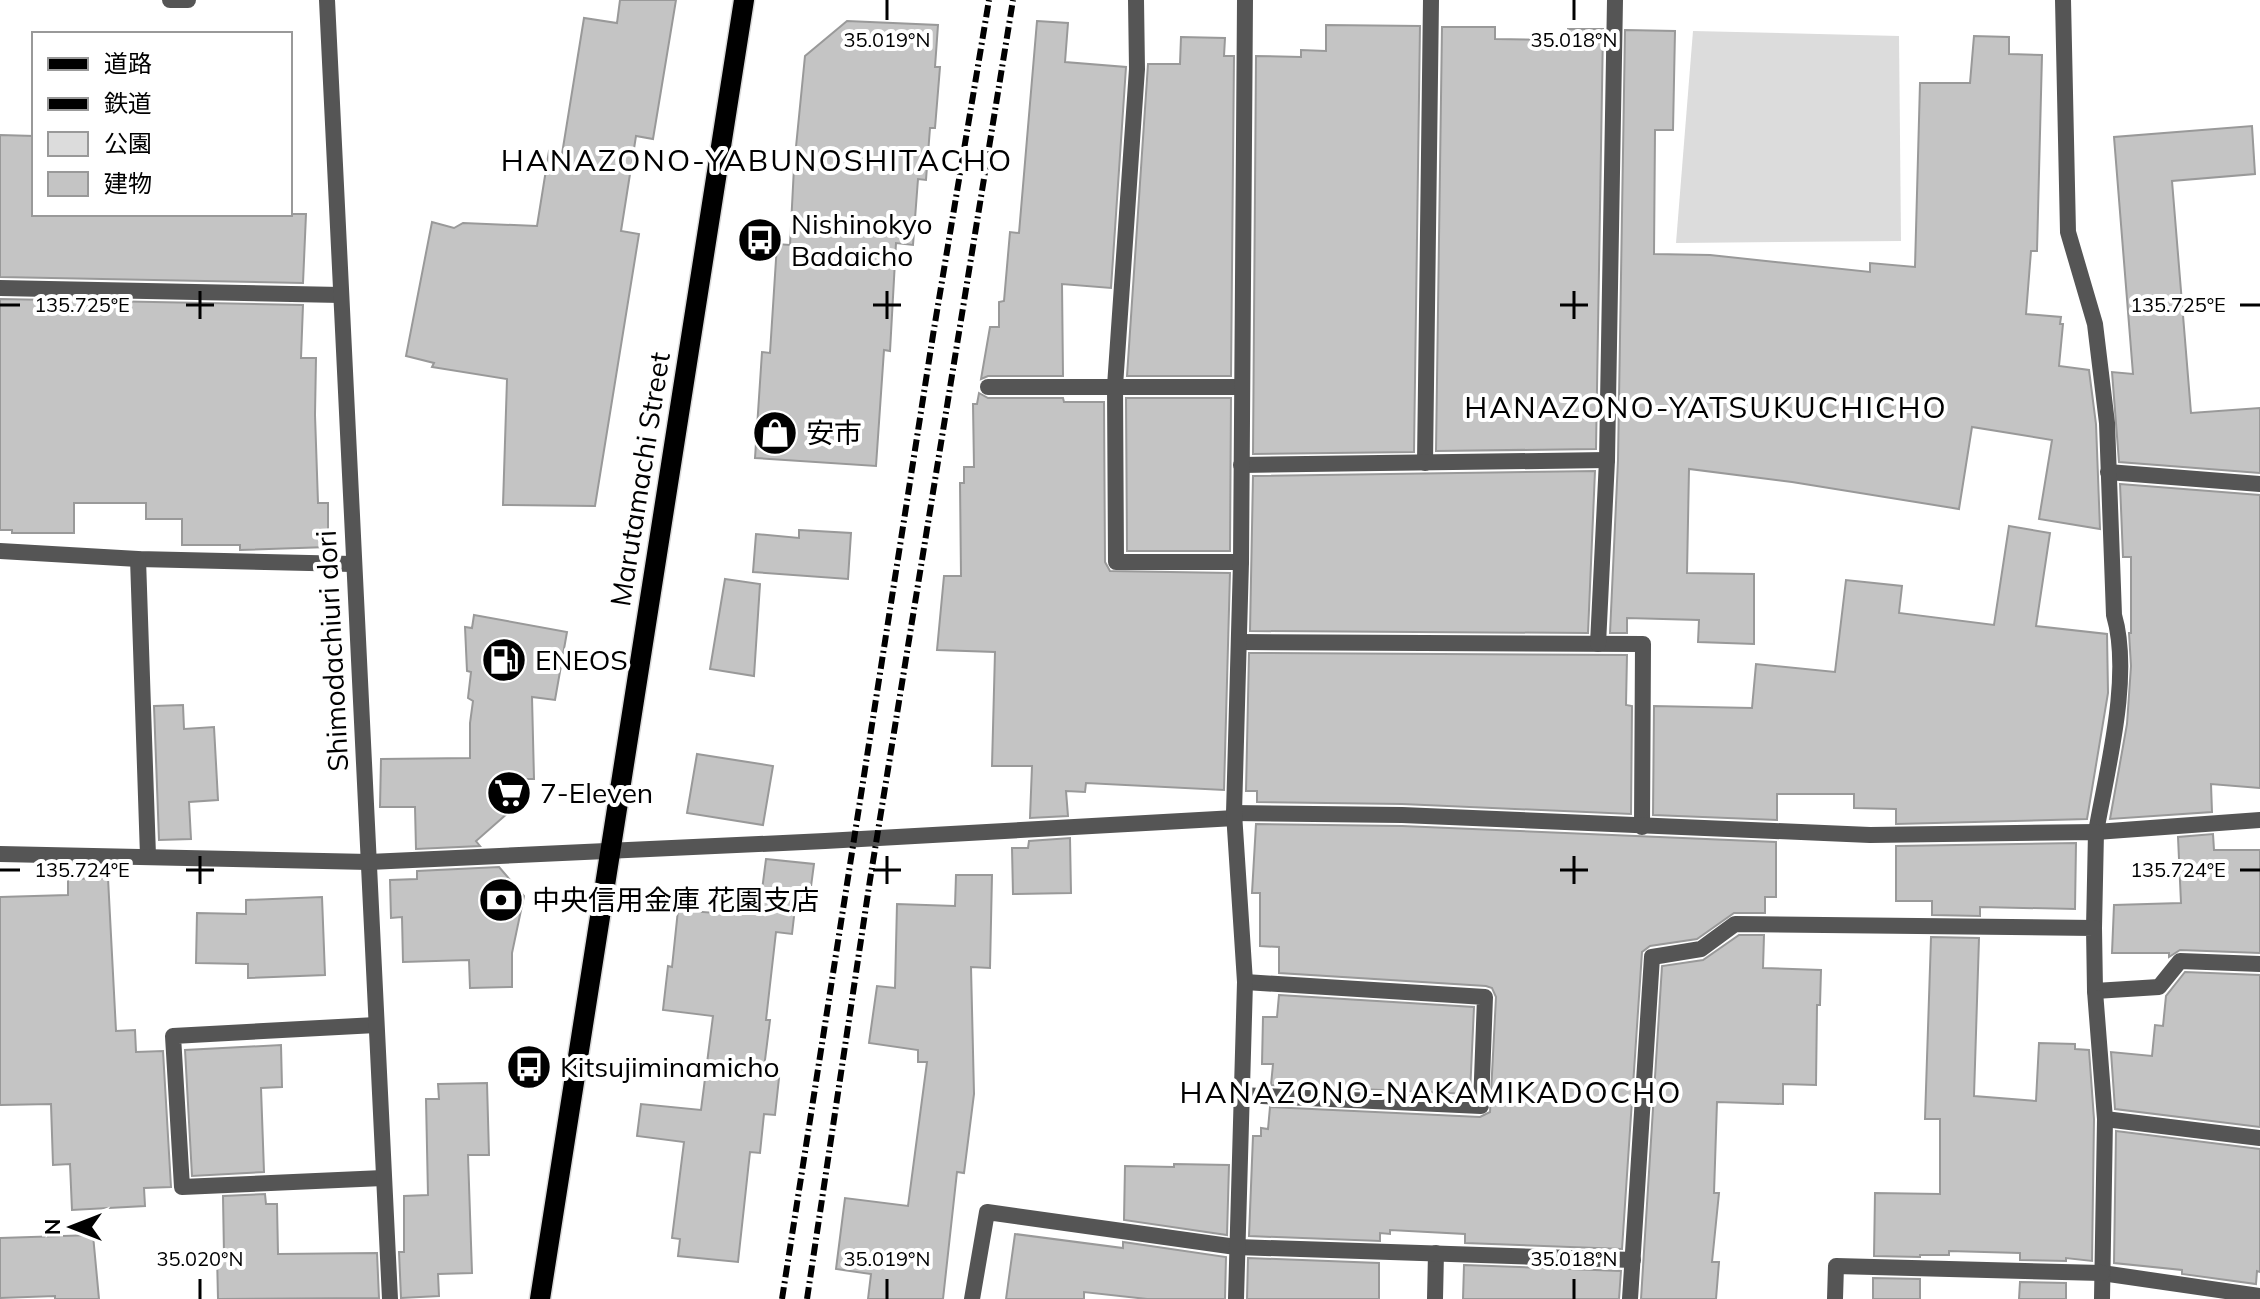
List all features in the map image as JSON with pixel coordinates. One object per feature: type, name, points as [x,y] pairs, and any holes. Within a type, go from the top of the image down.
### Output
[{"type":"main road","name":"Marutamachi Street","points":[[540,1299],[744,0]]},
{"type":"street","points":[[170,0],[188,0]]},
{"type":"street","name":"Shimodachiuri dori","points":[[327,0],[390,1299]]},
{"type":"street","points":[[1136,0],[1137,69],[1115,386],[1116,562],[1241,562]]},
{"type":"street","points":[[1236,1299],[1245,982],[1235,816],[1241,562],[1245,0]]},
{"type":"street","points":[[1425,463],[1431,0]]},
{"type":"street","points":[[1598,644],[1607,460],[1615,0]]},
{"type":"street","points":[[2063,0],[2068,232],[2095,324],[2107,423],[2114,615],[2121,637],[2116,715],[2096,832],[2095,991],[2105,1119],[2102,1299]]},
{"type":"street","points":[[0,288],[341,295]]},
{"type":"street","points":[[988,387],[1242,387]]},
{"type":"street","points":[[1241,465],[1607,460]]},
{"type":"street","points":[[2108,472],[2260,484]]},
{"type":"street","points":[[0,551],[138,559],[353,564]]},
{"type":"street","points":[[138,559],[148,856]]},
{"type":"street","points":[[1239,642],[1643,644],[1642,827]]},
{"type":"street","points":[[0,854],[369,862],[825,841],[1235,816],[1402,815],[1870,835],[2096,832],[2260,820]]},
{"type":"street","points":[[1630,1299],[1652,957],[1701,949],[1735,924],[2094,928]]},
{"type":"street","points":[[2095,991],[2159,987],[2180,961],[2260,964]]},
{"type":"street","points":[[1241,1095],[1481,1106],[1485,997],[1245,982]]},
{"type":"street","points":[[376,1025],[173,1036],[182,1187],[383,1178]]},
{"type":"street","points":[[2105,1119],[2260,1138]]},
{"type":"street","points":[[972,1299],[987,1212],[1236,1247],[1633,1260]]},
{"type":"street","points":[[1435,1299],[1436,1253]]},
{"type":"street","points":[[1835,1299],[1836,1266],[2102,1273],[2260,1296]]},
{"type":"green space","points":[[1693,31],[1899,36],[1901,241],[1676,243]]},
{"type":"building","points":[[620,0],[676,0],[653,139],[636,136],[621,231],[639,234],[595,506],[503,505],[507,379],[432,367],[434,363],[406,356],[432,222],[454,228],[463,223],[537,226],[549,151],[562,154],[584,18],[617,23]]},
{"type":"building","points":[[847,21],[938,25],[935,67],[940,67],[935,128],[930,128],[926,180],[918,179],[913,245],[896,243],[890,351],[884,350],[876,466],[755,458],[762,352],[770,353],[777,244],[790,245],[805,56]]},
{"type":"building","points":[[1037,21],[1068,23],[1065,62],[1126,67],[1111,288],[1062,284],[1063,376],[988,376],[981,379],[990,327],[999,327],[999,302],[1004,301],[1010,232],[1019,233]]},
{"type":"building","points":[[1326,25],[1420,26],[1414,452],[1253,454],[1256,56],[1301,57],[1301,50],[1326,51]]},
{"type":"building","points":[[1442,27],[1495,27],[1495,39],[1568,40],[1568,29],[1603,29],[1596,449],[1436,451]]},
{"type":"building","points":[[1625,30],[1675,31],[1673,130],[1655,130],[1654,254],[1710,255],[1870,272],[1870,263],[1915,267],[1920,83],[1970,83],[1974,36],[2009,37],[2009,54],[2042,55],[2037,251],[2031,251],[2026,314],[2061,317],[2059,366],[2089,370],[2096,424],[2100,529],[2039,519],[2052,440],[1972,427],[1959,509],[1689,469],[1687,573],[1754,574],[1754,644],[1698,642],[1699,620],[1627,618],[1627,633],[1610,633],[1618,460]]},
{"type":"building","points":[[1181,37],[1225,38],[1224,56],[1234,56],[1231,376],[1127,376],[1148,64],[1180,64]]},
{"type":"building","points":[[2252,126],[2255,174],[2172,181],[2191,413],[2260,408],[2260,473],[2119,462],[2112,372],[2133,374],[2114,137]]},
{"type":"building","points":[[0,135],[32,136],[32,216],[306,214],[303,283],[0,277]]},
{"type":"building","points":[[0,299],[303,305],[301,358],[316,358],[318,503],[328,503],[328,547],[240,550],[240,545],[182,545],[182,519],[146,519],[146,503],[74,503],[74,533],[12,533],[12,530],[0,530]]},
{"type":"building","points":[[979,393],[988,398],[1063,398],[1064,402],[1104,402],[1105,562],[1110,571],[1230,573],[1224,790],[1086,783],[1085,792],[1066,791],[1068,816],[1030,818],[1032,766],[992,766],[995,652],[937,650],[944,576],[961,576],[960,483],[964,483],[964,467],[974,467],[973,404],[977,404]]},
{"type":"building","points":[[1126,398],[1231,398],[1230,551],[1127,551]]},
{"type":"building","points":[[1595,471],[1588,633],[1250,631],[1253,476]]},
{"type":"building","points":[[2120,484],[2260,495],[2260,788],[2211,784],[2212,812],[2110,819],[2127,724],[2131,666],[2131,557],[2123,557]]},
{"type":"building","points":[[2009,526],[2050,533],[2036,626],[2107,634],[2108,693],[2087,819],[1896,824],[1896,809],[1854,808],[1854,794],[1777,794],[1777,820],[1653,815],[1654,706],[1752,708],[1756,664],[1835,672],[1846,580],[1902,586],[1899,613],[1994,625]]},
{"type":"building","points":[[799,530],[851,533],[848,579],[753,572],[756,534],[799,538]]},
{"type":"building","points":[[725,579],[760,584],[754,676],[710,669]]},
{"type":"building","points":[[474,615],[567,632],[555,700],[532,697],[534,779],[517,779],[517,805],[476,841],[480,846],[416,849],[415,807],[380,807],[381,759],[470,758],[473,701],[468,698],[471,672],[467,671],[465,627],[472,628]]},
{"type":"building","points":[[1249,653],[1627,655],[1626,705],[1632,706],[1631,814],[1402,804],[1257,802],[1257,791],[1246,791]]},
{"type":"building","points":[[183,705],[184,729],[214,727],[218,800],[189,802],[191,839],[159,840],[154,706]]},
{"type":"building","points":[[697,754],[773,766],[763,825],[687,813]]},
{"type":"building","points":[[1256,824],[1402,826],[1776,842],[1776,897],[1765,897],[1765,913],[1734,913],[1697,939],[1650,946],[1642,952],[1622,1249],[1465,1243],[1465,1234],[1390,1230],[1390,1234],[1380,1233],[1380,1241],[1249,1236],[1253,1136],[1261,1136],[1261,1128],[1268,1129],[1270,1107],[1480,1117],[1490,1112],[1496,997],[1492,988],[1486,986],[1279,973],[1279,947],[1260,946],[1260,893],[1252,893]]},
{"type":"building","points":[[2213,834],[2214,850],[2260,850],[2260,953],[2180,950],[2169,957],[2169,953],[2112,953],[2114,905],[2181,903],[2178,837]]},
{"type":"building","points":[[1070,838],[1071,893],[1013,894],[1012,848],[1028,848],[1029,841]]},
{"type":"building","points":[[2076,843],[2075,909],[1980,907],[1980,916],[1932,915],[1932,901],[1896,901],[1896,846]]},
{"type":"building","points":[[766,859],[814,864],[808,909],[795,908],[792,934],[776,932],[763,1076],[779,1078],[775,1115],[764,1114],[760,1153],[750,1152],[738,1262],[678,1256],[680,1239],[672,1238],[684,1142],[637,1136],[641,1104],[701,1110],[713,1016],[663,1010],[668,966],[672,967],[678,910],[715,913],[718,893],[761,898]]},
{"type":"building","points":[[499,867],[524,896],[512,953],[512,987],[470,988],[469,960],[403,962],[402,917],[391,918],[390,880],[417,879],[417,871]]},
{"type":"building","points":[[956,875],[992,875],[990,968],[971,967],[974,1094],[964,1173],[957,1172],[943,1299],[868,1299],[871,1274],[836,1269],[845,1198],[908,1206],[927,1062],[918,1062],[918,1050],[869,1043],[877,986],[895,988],[897,904],[955,906]]},
{"type":"building","points":[[108,878],[116,1031],[135,1030],[136,1052],[163,1051],[171,1187],[144,1188],[145,1206],[72,1210],[70,1164],[53,1165],[51,1104],[0,1105],[0,897],[68,895],[68,879]]},
{"type":"building","points":[[322,897],[325,975],[248,978],[248,964],[196,963],[197,913],[246,914],[246,900]]},
{"type":"building","points":[[1739,935],[1764,935],[1763,968],[1821,970],[1820,1005],[1817,1005],[1816,1085],[1783,1084],[1783,1104],[1717,1102],[1714,1193],[1719,1193],[1712,1262],[1719,1262],[1716,1299],[1641,1299],[1662,966],[1703,960]]},
{"type":"building","points":[[1931,937],[1979,938],[1974,1096],[2036,1101],[2039,1043],[2075,1044],[2075,1049],[2089,1050],[2094,1119],[2092,1261],[2066,1258],[2066,1261],[2020,1260],[2020,1253],[1949,1251],[1949,1255],[1920,1257],[1874,1256],[1875,1193],[1940,1194],[1940,1119],[1925,1119]]},
{"type":"building","points":[[2185,972],[2260,975],[2260,1127],[2115,1109],[2111,1052],[2152,1056],[2155,1025],[2163,1026],[2166,996]]},
{"type":"building","points":[[1279,995],[1474,1007],[1470,1094],[1271,1085],[1273,1064],[1262,1064],[1263,1017],[1277,1017]]},
{"type":"building","points":[[281,1045],[282,1087],[261,1088],[264,1172],[192,1176],[185,1050]]},
{"type":"building","points":[[487,1083],[489,1155],[468,1155],[472,1273],[438,1274],[439,1296],[401,1298],[399,1252],[404,1252],[404,1196],[428,1195],[426,1099],[439,1099],[438,1084]]},
{"type":"building","points":[[2116,1131],[2260,1149],[2260,1272],[2257,1271],[2256,1284],[2182,1274],[2182,1270],[2114,1263]]},
{"type":"building","points":[[1174,1164],[1229,1165],[1227,1235],[1124,1220],[1125,1166],[1174,1167]]},
{"type":"building","points":[[265,1194],[266,1204],[277,1204],[278,1254],[377,1253],[379,1298],[218,1299],[217,1255],[224,1255],[223,1196]]},
{"type":"building","points":[[1015,1234],[1123,1248],[1123,1242],[1226,1257],[1225,1299],[1147,1299],[1084,1292],[1084,1299],[1006,1299]]},
{"type":"building","points":[[93,1235],[99,1299],[55,1299],[55,1296],[0,1298],[0,1238]]},
{"type":"building","points":[[1248,1258],[1379,1263],[1379,1299],[1247,1299]]},
{"type":"building","points":[[1464,1265],[1621,1271],[1619,1299],[1463,1299]]},
{"type":"building","points":[[1873,1278],[1920,1279],[1920,1299],[1873,1299]]},
{"type":"building","points":[[2020,1282],[2066,1283],[2066,1299],[2019,1299]]},
{"type":"railway","points":[[782,1299],[933,335],[989,0]]},
{"type":"railway","points":[[807,1299],[870,880],[1013,0]]},
{"type":"place","name":"Nishinokyo Badaicho","points":[[760,240]]},
{"type":"place","name":"安市","points":[[775,433]]},
{"type":"place","name":"ENEOS","points":[[504,660]]},
{"type":"place","name":"7-Eleven","points":[[509,793]]},
{"type":"place","name":"中央信用金庫 花園支店","points":[[501,900]]},
{"type":"place","name":"Kitsujiminamicho","points":[[529,1067]]},
{"type":"district","name":"HANAZONO-YABUNOSHITACHO","points":[[757,161]]},
{"type":"district","name":"HANAZONO-YATSUKUCHICHO","points":[[1706,408]]},
{"type":"district","name":"HANAZONO-NAKAMIKADOCHO","points":[[1431,1093]]}]
